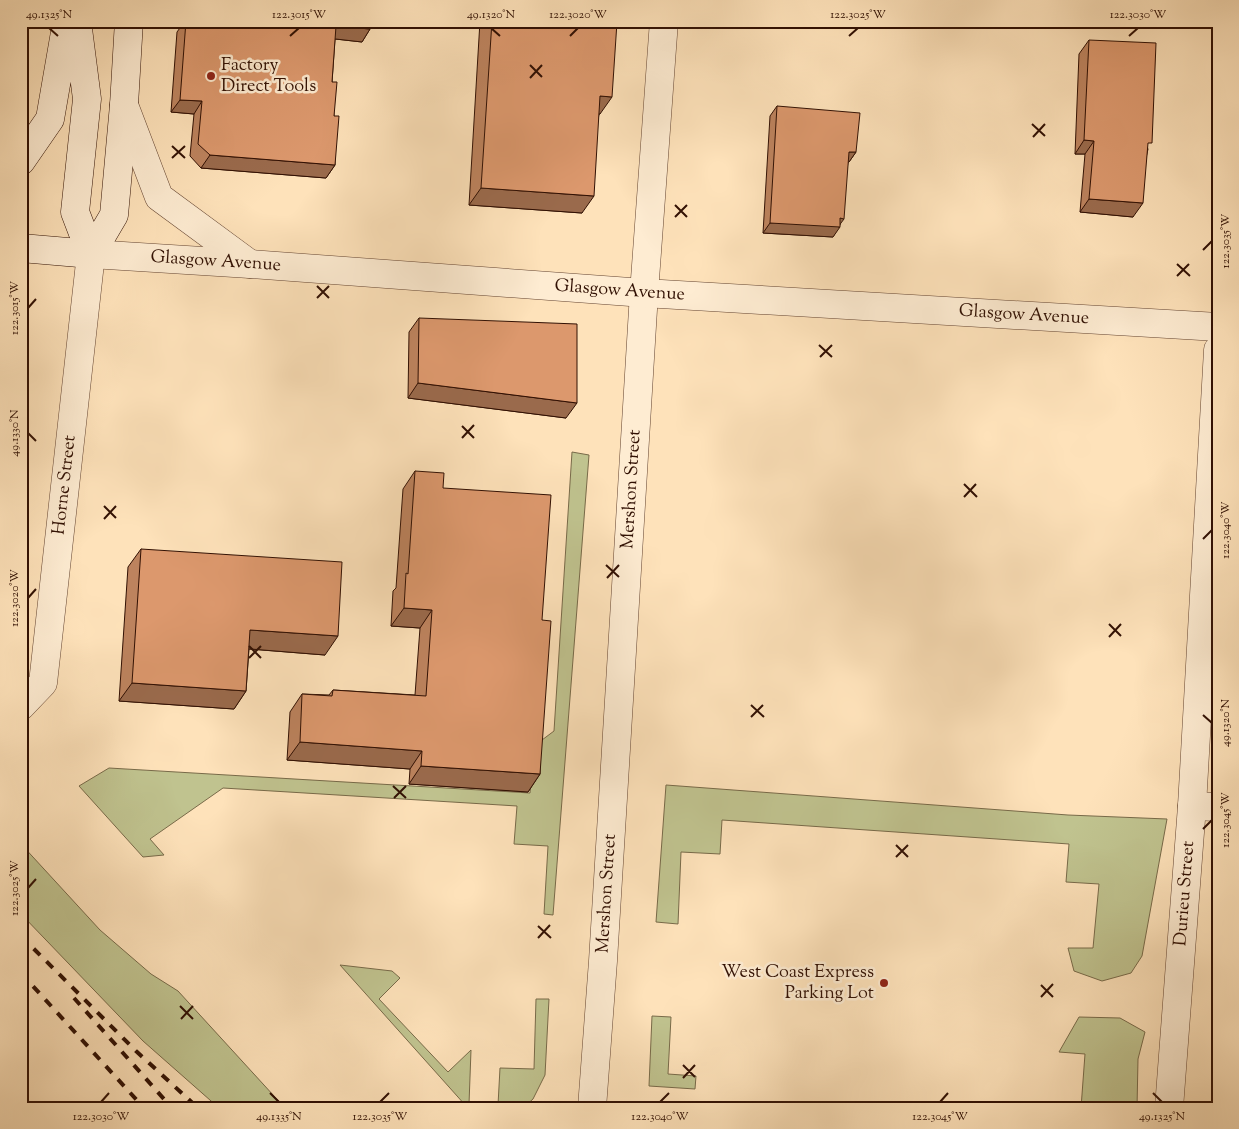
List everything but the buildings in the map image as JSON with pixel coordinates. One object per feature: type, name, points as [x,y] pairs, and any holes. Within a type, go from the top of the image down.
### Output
[{"type":"street","points":[[21,161],[50,119],[67,21]]},
{"type":"street","name":"Horne Street","points":[[77,21],[87,99],[75,212],[91,254]]},
{"type":"street","name":"Horne Street","points":[[21,706],[43,683],[91,254],[114,215],[129,21]]},
{"type":"street","name":"Mershon Street","points":[[592,1108],[604,961],[644,293],[664,21]]},
{"type":"street","points":[[124,105],[159,198],[250,264]]},
{"type":"street","name":"Glasgow Avenue","points":[[21,248],[644,293],[1218,327]]},
{"type":"street","name":"Durieu Street","points":[[1169,1108],[1205,807],[1218,350]]},
{"type":"green space","points":[[572,452],[589,455],[553,915],[544,914],[548,846],[514,844],[517,806],[223,788],[150,839],[164,855],[143,857],[79,786],[109,768],[530,793],[534,746],[554,731]]},
{"type":"green space","points":[[666,785],[1068,815],[1167,819],[1142,956],[1131,973],[1102,981],[1074,971],[1068,948],[1093,948],[1099,884],[1066,882],[1069,844],[722,820],[720,854],[681,852],[678,924],[656,922]]},
{"type":"green space","points":[[21,844],[100,930],[151,974],[178,991],[285,1108],[219,1108],[143,1041],[21,914]]},
{"type":"green space","points":[[340,965],[392,971],[400,978],[379,999],[448,1072],[471,1050],[469,1104],[498,1105],[500,1068],[534,1069],[536,999],[549,999],[545,1075],[533,1099],[523,1108],[469,1108],[466,1106]]},
{"type":"green space","points":[[652,1016],[671,1017],[668,1074],[696,1076],[695,1089],[649,1086]]},
{"type":"green space","points":[[1079,1017],[1120,1018],[1145,1032],[1138,1059],[1137,1108],[1081,1108],[1085,1054],[1059,1052]]},
{"type":"railway","points":[[21,936],[136,1051],[198,1108]]},
{"type":"railway","points":[[21,973],[144,1108]]},
{"type":"railway","points":[[74,998],[172,1108]]},
{"type":"place","name":"Factory Direct Tools","points":[[211,76]]},
{"type":"place","name":"West Coast Express Parking Lot","points":[[884,983]]}]
